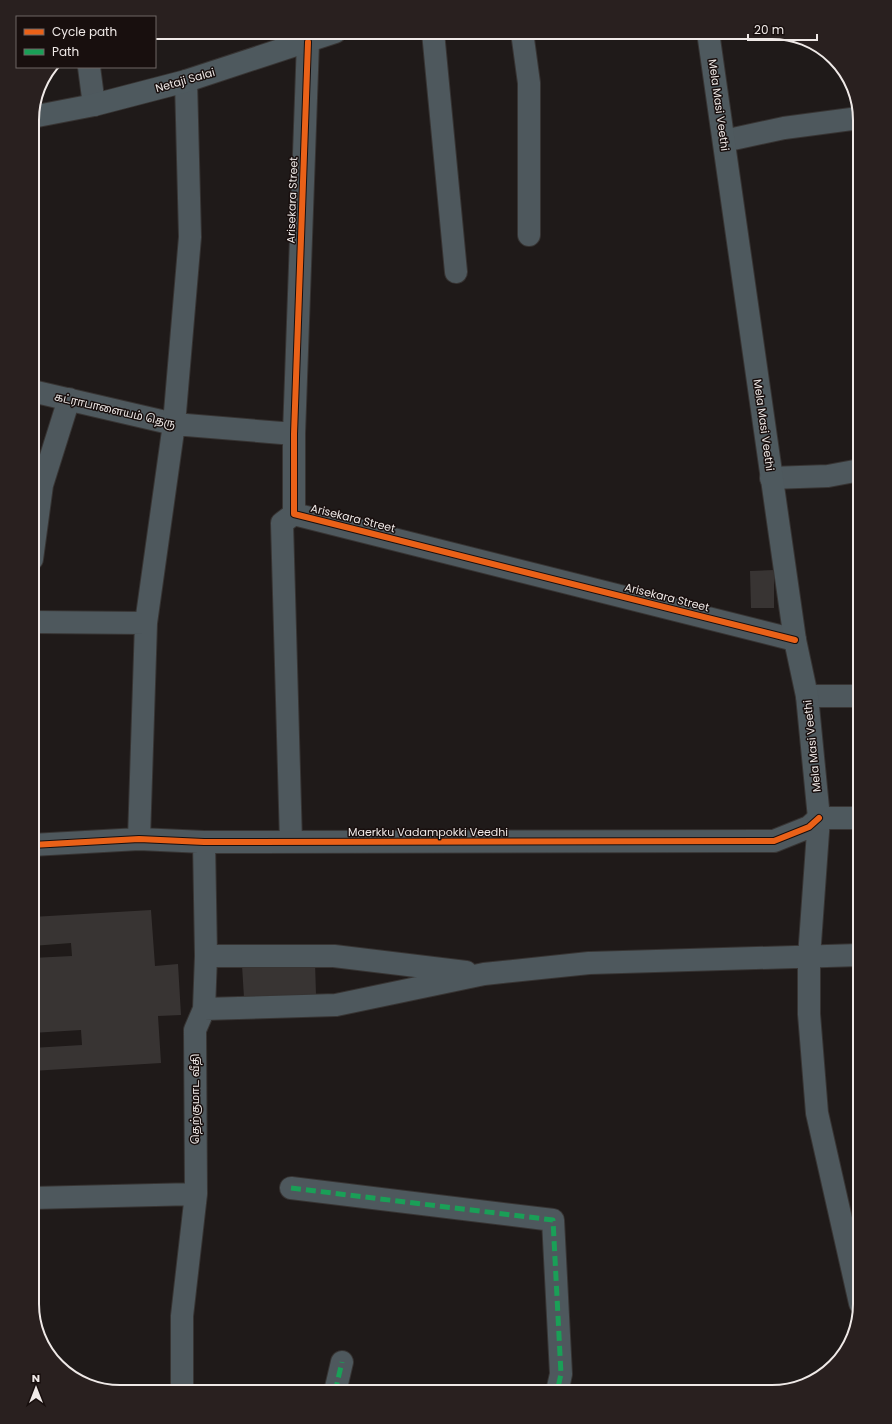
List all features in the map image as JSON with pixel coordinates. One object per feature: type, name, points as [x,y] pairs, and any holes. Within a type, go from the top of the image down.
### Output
[{"type":"main road","name":"Netaji Salai","points":[[39,116],[94,105],[186,81],[316,39]]},
{"type":"main road","name":"Mela Masi Veethi","points":[[709,39],[795,640],[807,696],[819,818]]},
{"type":"main road","points":[[819,818],[853,818]]},
{"type":"street","points":[[434,39],[456,272]]},
{"type":"street","points":[[523,39],[529,83],[529,236]]},
{"type":"street","name":"Arisekara Street","points":[[308,42],[294,434],[294,514],[795,640]]},
{"type":"street","points":[[89,68],[94,105]]},
{"type":"street","points":[[139,839],[146,624],[174,424],[190,237],[186,81]]},
{"type":"street","points":[[724,141],[784,128],[853,119]]},
{"type":"street","name":"கட்ராபாளையம் தெரு","points":[[39,393],[174,424],[294,434]]},
{"type":"street","points":[[39,507],[42,485],[69,399]]},
{"type":"street","points":[[771,478],[828,476],[853,471]]},
{"type":"street","points":[[291,842],[282,523],[294,514]]},
{"type":"street","points":[[39,622],[146,624]]},
{"type":"street","points":[[807,696],[853,696]]},
{"type":"street","points":[[819,818],[809,957],[809,1014],[816,1113],[853,1273]]},
{"type":"street","name":"Maerkku Vadampokki Veedhi","points":[[39,845],[139,839],[204,842],[774,841],[809,827],[819,818]]},
{"type":"street","name":"தெற்குமாட வீதி","points":[[182,1385],[182,1316],[196,1194],[194,1030],[204,1009],[206,956],[204,842]]},
{"type":"street","points":[[204,1009],[336,1005],[484,974],[589,963],[853,955]]},
{"type":"street","points":[[206,956],[334,956],[484,974]]},
{"type":"street","points":[[291,1188],[552,1220],[561,1374],[559,1385]]},
{"type":"street","points":[[39,1198],[196,1194]]},
{"type":"street","points":[[337,1385],[342,1362]]},
{"type":"building","points":[[774,570],[774,608],[751,608],[750,571]]},
{"type":"building","points":[[151,910],[155,966],[178,964],[181,1015],[158,1016],[161,1063],[39,1071],[39,1048],[82,1045],[81,1030],[39,1033],[39,958],[72,956],[71,943],[39,945],[39,917]]},
{"type":"building","points":[[315,962],[316,995],[244,998],[242,965]]},
{"type":"marked path","points":[[291,1188],[553,1220],[561,1374],[559,1385]]},
{"type":"marked path","points":[[337,1385],[342,1362]]},
{"type":"cycle path","points":[[308,42],[294,434],[294,514],[795,640]]},
{"type":"cycle path","points":[[39,845],[139,839],[204,842],[774,841],[809,827],[819,818]]}]
